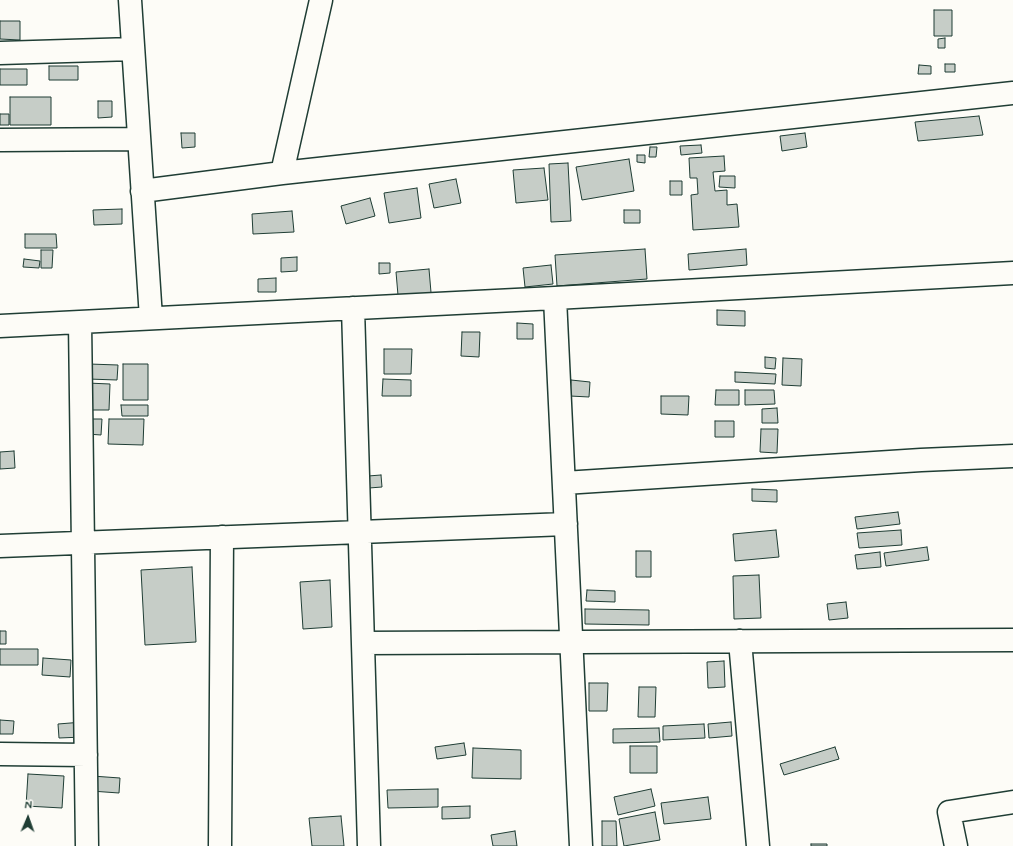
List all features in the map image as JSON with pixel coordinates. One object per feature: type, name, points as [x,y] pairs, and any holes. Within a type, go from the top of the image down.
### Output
[{"type":"street","points":[[130,0],[150,318]]},
{"type":"street","points":[[282,173],[320,0]]},
{"type":"street","points":[[0,53],[133,49]]},
{"type":"street","points":[[142,191],[282,173],[1013,93]]},
{"type":"street","points":[[0,140],[139,139]]},
{"type":"street","points":[[0,326],[1013,273]]},
{"type":"street","points":[[555,298],[580,846]]},
{"type":"street","points":[[353,308],[369,846]]},
{"type":"street","points":[[80,322],[87,846]]},
{"type":"street","points":[[564,483],[921,460],[1013,456]]},
{"type":"street","points":[[0,546],[566,524]]},
{"type":"street","points":[[220,846],[222,538]]},
{"type":"street","points":[[363,643],[1013,640]]},
{"type":"street","points":[[740,641],[758,846]]},
{"type":"street","points":[[0,754],[86,755]]},
{"type":"street","points":[[956,846],[949,812],[1013,802]]},
{"type":"building","points":[[934,10],[952,10],[952,36],[934,36]]},
{"type":"building","points":[[0,21],[20,21],[20,40],[0,39]]},
{"type":"building","points":[[945,38],[945,48],[938,48],[938,39]]},
{"type":"building","points":[[945,64],[955,64],[955,72],[945,72]]},
{"type":"building","points":[[919,65],[931,66],[931,74],[918,74]]},
{"type":"building","points":[[49,66],[78,66],[78,80],[49,80]]},
{"type":"building","points":[[0,69],[27,69],[27,85],[0,85]]},
{"type":"building","points":[[10,97],[51,97],[51,125],[10,125]]},
{"type":"building","points":[[98,101],[112,101],[112,117],[98,118]]},
{"type":"building","points":[[0,114],[9,114],[9,125],[0,125]]},
{"type":"building","points":[[979,116],[983,135],[918,141],[915,122]]},
{"type":"building","points":[[181,133],[195,133],[195,147],[182,148]]},
{"type":"building","points":[[805,133],[807,147],[782,151],[780,136]]},
{"type":"building","points":[[701,145],[702,153],[681,155],[680,146]]},
{"type":"building","points":[[650,147],[657,147],[656,157],[649,157]]},
{"type":"building","points":[[637,155],[645,155],[645,163],[637,162]]},
{"type":"building","points":[[724,156],[725,171],[713,172],[715,191],[727,190],[727,205],[737,204],[739,227],[693,230],[691,195],[698,194],[697,178],[690,178],[689,158]]},
{"type":"building","points":[[629,159],[634,191],[582,200],[576,167]]},
{"type":"building","points":[[568,163],[571,221],[551,222],[549,164]]},
{"type":"building","points":[[544,168],[548,200],[516,203],[513,170]]},
{"type":"building","points":[[720,176],[735,176],[735,188],[719,187]]},
{"type":"building","points":[[456,179],[461,203],[434,208],[429,184]]},
{"type":"building","points":[[670,181],[682,181],[682,195],[670,195]]},
{"type":"building","points":[[417,188],[421,218],[389,223],[384,193]]},
{"type":"building","points":[[370,198],[375,216],[346,224],[341,206]]},
{"type":"building","points":[[122,209],[122,224],[94,225],[93,210]]},
{"type":"building","points":[[624,210],[640,210],[640,223],[624,223]]},
{"type":"building","points":[[292,211],[294,232],[253,234],[252,214]]},
{"type":"building","points":[[25,234],[56,234],[57,248],[25,248]]},
{"type":"building","points":[[645,249],[647,279],[557,286],[555,255]]},
{"type":"building","points":[[746,249],[747,265],[689,270],[688,254]]},
{"type":"building","points":[[41,250],[53,250],[52,268],[41,268]]},
{"type":"building","points":[[297,257],[297,271],[281,272],[281,258]]},
{"type":"building","points":[[24,259],[40,261],[39,268],[23,267]]},
{"type":"building","points":[[379,263],[390,263],[390,273],[379,274]]},
{"type":"building","points":[[551,265],[553,284],[525,287],[523,268]]},
{"type":"building","points":[[429,269],[432,304],[399,307],[396,272]]},
{"type":"building","points":[[276,278],[276,292],[258,292],[258,279]]},
{"type":"building","points":[[717,310],[745,311],[745,326],[717,325]]},
{"type":"building","points":[[517,323],[533,324],[533,339],[517,339]]},
{"type":"building","points":[[462,332],[480,332],[479,357],[461,356]]},
{"type":"building","points":[[384,349],[412,349],[411,374],[384,374]]},
{"type":"building","points":[[765,357],[776,358],[775,369],[765,368]]},
{"type":"building","points":[[783,358],[802,359],[801,386],[782,385]]},
{"type":"building","points":[[89,364],[118,365],[117,380],[88,379]]},
{"type":"building","points":[[123,364],[148,364],[148,400],[123,400]]},
{"type":"building","points":[[735,372],[776,374],[775,384],[735,382]]},
{"type":"building","points":[[383,379],[411,380],[411,396],[382,396]]},
{"type":"building","points":[[571,380],[590,382],[589,397],[570,396]]},
{"type":"building","points":[[87,383],[110,384],[109,410],[85,410]]},
{"type":"building","points":[[716,390],[739,390],[739,405],[715,405]]},
{"type":"building","points":[[745,390],[774,390],[775,404],[745,405]]},
{"type":"building","points":[[661,396],[689,396],[688,415],[661,414]]},
{"type":"building","points":[[121,405],[148,405],[148,416],[122,416]]},
{"type":"building","points":[[777,408],[778,423],[762,423],[762,409]]},
{"type":"building","points":[[87,419],[102,419],[101,435],[87,434]]},
{"type":"building","points":[[109,419],[144,419],[143,445],[108,444]]},
{"type":"building","points":[[715,421],[734,421],[734,437],[715,437]]},
{"type":"building","points":[[761,429],[778,429],[777,453],[760,452]]},
{"type":"building","points":[[14,451],[15,468],[0,469],[0,452]]},
{"type":"building","points":[[381,475],[382,487],[369,488],[368,476]]},
{"type":"building","points":[[752,489],[777,490],[777,502],[752,501]]},
{"type":"building","points":[[898,512],[900,524],[857,529],[855,517]]},
{"type":"building","points":[[776,530],[779,557],[735,561],[733,534]]},
{"type":"building","points":[[901,530],[902,545],[859,548],[857,533]]},
{"type":"building","points":[[927,547],[929,560],[886,566],[884,553]]},
{"type":"building","points":[[636,551],[651,551],[651,577],[636,577]]},
{"type":"building","points":[[880,552],[881,567],[857,569],[855,555]]},
{"type":"building","points":[[192,567],[196,642],[145,645],[141,570]]},
{"type":"building","points":[[759,575],[761,618],[734,619],[733,576]]},
{"type":"building","points":[[330,580],[332,627],[303,629],[300,582]]},
{"type":"building","points":[[587,590],[615,591],[615,602],[586,601]]},
{"type":"building","points":[[846,602],[848,618],[829,620],[827,604]]},
{"type":"building","points":[[585,609],[649,610],[649,625],[585,624]]},
{"type":"building","points":[[0,631],[6,631],[6,644],[0,644]]},
{"type":"building","points":[[0,649],[38,649],[38,665],[0,665]]},
{"type":"building","points":[[43,658],[71,660],[70,677],[42,675]]},
{"type":"building","points":[[724,661],[725,687],[708,688],[707,662]]},
{"type":"building","points":[[589,683],[608,683],[607,711],[589,711]]},
{"type":"building","points":[[639,687],[656,687],[655,717],[638,717]]},
{"type":"building","points":[[0,720],[14,721],[13,734],[0,734]]},
{"type":"building","points":[[83,722],[83,737],[59,738],[58,724]]},
{"type":"building","points":[[731,722],[732,736],[709,738],[708,724]]},
{"type":"building","points":[[704,724],[705,738],[663,740],[663,726]]},
{"type":"building","points":[[659,728],[660,742],[613,743],[613,729]]},
{"type":"building","points":[[464,743],[466,755],[437,759],[435,747]]},
{"type":"building","points":[[630,746],[657,746],[657,773],[630,773]]},
{"type":"building","points":[[835,747],[839,759],[784,775],[780,764]]},
{"type":"building","points":[[473,748],[521,750],[521,779],[472,778]]},
{"type":"building","points":[[28,774],[64,776],[62,808],[26,806]]},
{"type":"building","points":[[92,776],[120,778],[119,793],[91,791]]},
{"type":"building","points":[[438,789],[438,807],[388,808],[387,790]]},
{"type":"building","points":[[651,789],[655,806],[618,815],[614,797]]},
{"type":"building","points":[[708,797],[711,819],[664,824],[661,803]]},
{"type":"building","points":[[470,806],[470,818],[442,819],[442,807]]},
{"type":"building","points":[[655,812],[660,840],[624,846],[619,819]]},
{"type":"building","points":[[341,816],[344,846],[312,846],[309,818]]},
{"type":"building","points":[[602,821],[616,821],[617,846],[602,846]]},
{"type":"building","points":[[515,831],[517,846],[493,846],[491,835]]},
{"type":"building","points":[[811,844],[827,844],[827,846],[811,846]]}]
